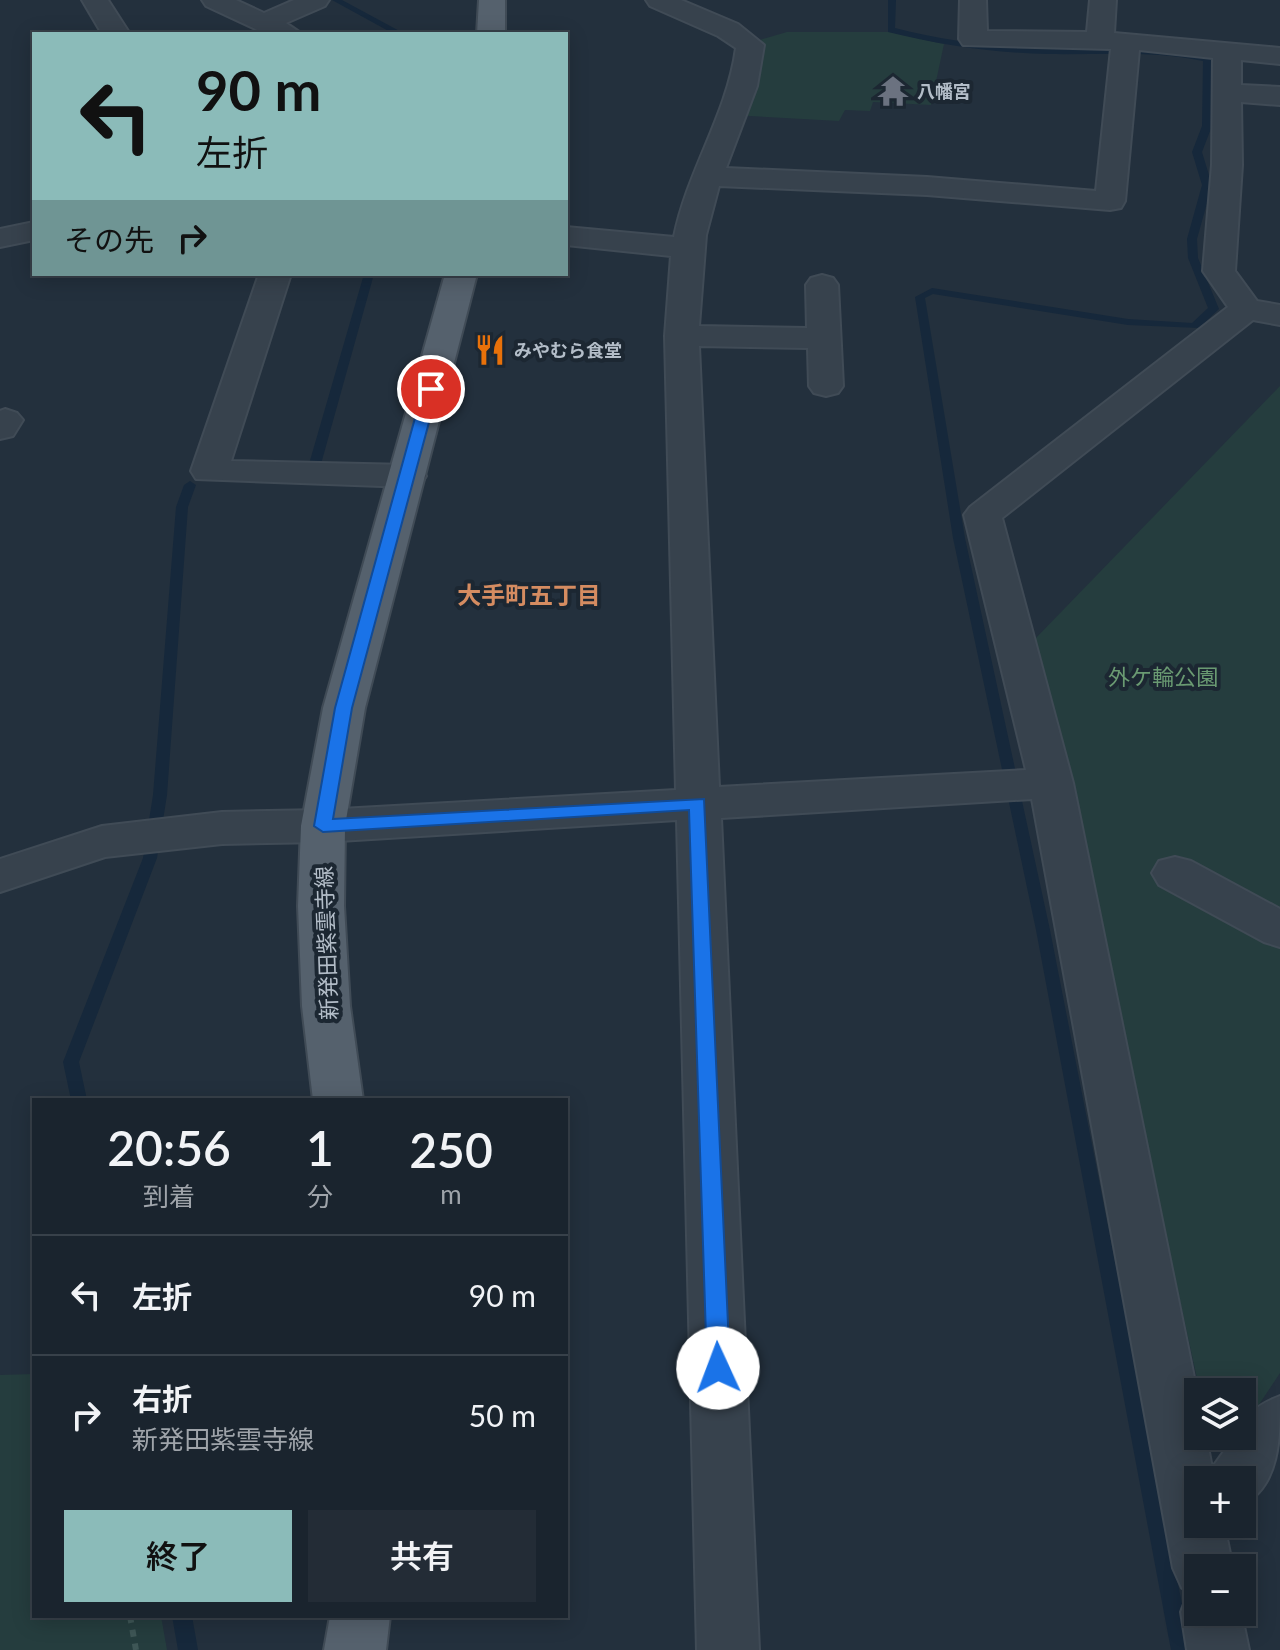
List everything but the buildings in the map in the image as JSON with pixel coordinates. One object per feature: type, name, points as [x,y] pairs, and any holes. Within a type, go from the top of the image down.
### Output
[{"type":"main road","points":[[491,32],[492,0]]},
{"type":"main road","name":"新発田紫雲寺線","points":[[338,1098],[325,992],[321,906],[323,826],[344,708],[460,276]]},
{"type":"main road","points":[[355,1650],[360,1618]]},
{"type":"street","points":[[95,0],[115,32]]},
{"type":"street","points":[[215,0],[276,28],[316,0]]},
{"type":"street","points":[[659,0],[728,30],[750,45],[749,63],[737,105],[707,176],[688,248],[682,336],[728,1650]]},
{"type":"street","points":[[973,0],[973,39],[1113,41],[1280,56]]},
{"type":"street","points":[[707,176],[927,186],[1110,201],[1113,41],[1103,0]]},
{"type":"street","points":[[1201,1542],[1051,783],[983,515],[1263,312],[1219,271],[1228,93],[1227,53]]},
{"type":"street","points":[[1228,93],[1280,96]]},
{"type":"street","points":[[0,238],[32,231]]},
{"type":"street","points":[[568,236],[688,248]]},
{"type":"street","points":[[274,276],[209,471],[408,476]]},
{"type":"street","points":[[822,285],[826,386]]},
{"type":"street","points":[[682,336],[825,338]]},
{"type":"street","points":[[0,876],[102,842],[222,828],[323,826],[1051,783]]},
{"type":"street","points":[[1175,873],[1280,930]]},
{"type":"street","points":[[1247,1466],[1280,1422]]},
{"type":"street","points":[[1214,1626],[1218,1650]]},
{"type":"path","points":[[130,1618],[136,1650]]},
{"type":"green space","points":[[787,32],[890,32],[944,44],[931,105],[873,102],[870,111],[845,110],[839,121],[732,115],[756,41]]},
{"type":"green space","name":"外ケ輪公園","points":[[1280,386],[1280,1373],[1256,1409],[1256,1378],[1197,1378],[1035,639]]},
{"type":"green space","points":[[32,1374],[32,1618],[161,1618],[167,1650],[0,1650],[0,1375]]},
{"type":"waterway","points":[[336,0],[397,32]]},
{"type":"waterway","points":[[892,0],[891,30],[930,39],[1008,49],[1148,51],[1207,59],[1207,126],[1197,152],[1207,185],[1192,239],[1193,258],[1214,309],[1195,326],[1128,322],[932,291],[920,297],[959,538],[1043,930],[1181,1650]]},
{"type":"waterway","points":[[315,464],[368,276]]},
{"type":"waterway","points":[[79,1098],[71,1062],[150,858],[160,795],[182,507],[190,485]]},
{"type":"waterway","points":[[182,1618],[188,1650]]},
{"type":"place","name":"八幡宮","points":[[893,91]]},
{"type":"place","name":"みやむら食堂","points":[[490,350]]},
{"type":"district","name":"大手町五丁目","points":[[529,594]]},
{"type":"route","points":[[431,389],[344,708],[323,826],[698,803],[718,1368]]}]
